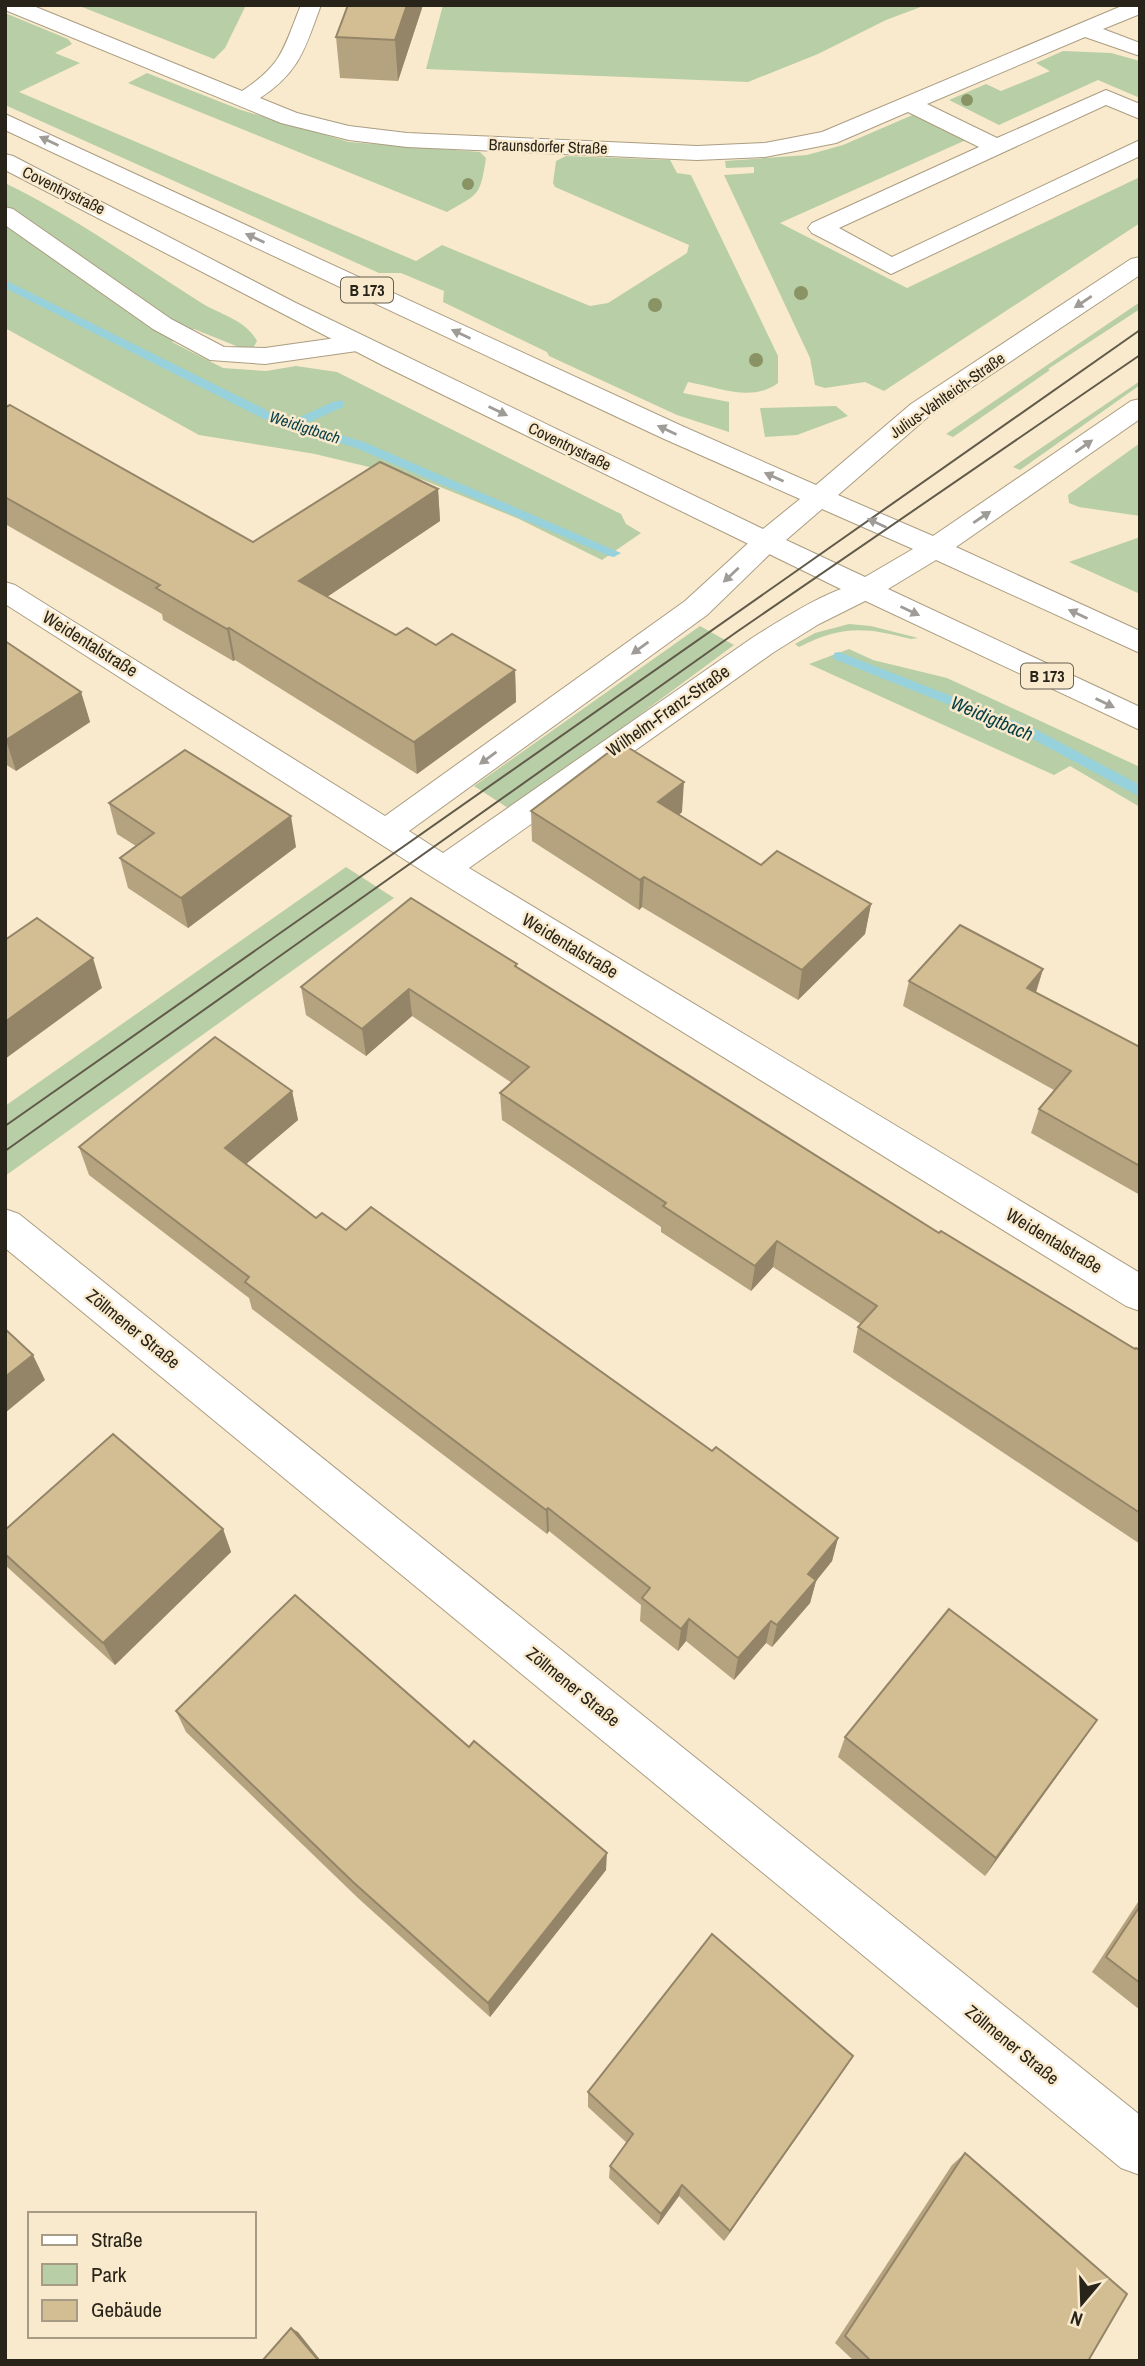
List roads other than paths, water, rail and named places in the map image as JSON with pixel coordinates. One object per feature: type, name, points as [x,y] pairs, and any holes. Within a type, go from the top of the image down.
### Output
[{"type":"street","name":"Braunsdorfer Straße","points":[[12,5],[289,118],[349,133],[407,140],[697,153],[765,150],[799,146],[828,138],[1140,6]]},
{"type":"street","points":[[243,100],[275,79],[291,57],[311,5]]},
{"type":"street","points":[[1084,29],[1140,50]]},
{"type":"street","points":[[1140,112],[1106,97],[820,228],[891,267],[1140,147]]},
{"type":"street","points":[[909,104],[997,147]]},
{"type":"street","name":"B 173","points":[[5,121],[672,432],[935,548],[1140,643]]},
{"type":"street","name":"Coventrystraße","points":[[5,161],[73,193],[214,270],[357,343],[865,590],[1140,720]]},
{"type":"street","points":[[5,214],[162,324],[219,355],[265,356],[357,343]]},
{"type":"street","name":"Julius-Vahlteich-Straße","points":[[766,542],[920,410],[1140,264]]},
{"type":"street","points":[[865,590],[935,548],[1140,407]]},
{"type":"street","points":[[385,832],[696,608],[766,542]]},
{"type":"street","name":"Wilhelm-Franz-Straße","points":[[444,869],[763,645],[808,617],[865,590]]},
{"type":"street","name":"Weidentalstraße","points":[[5,591],[444,869],[1140,1294]]},
{"type":"street","name":"Zöllmener Straße","points":[[5,1224],[1140,2149]]},
{"type":"waterway","name":"Weidigtbach","points":[[5,283],[266,415],[294,424]]},
{"type":"waterway","points":[[294,424],[339,404]]},
{"type":"waterway","name":"Weidigtbach","points":[[294,424],[360,445],[614,553]]},
{"type":"waterway","name":"Weidigtbach","points":[[839,656],[1030,732],[1140,792]]},
{"type":"tram line","points":[[5,1126],[1140,330]]},
{"type":"tram line","points":[[5,1151],[738,631],[1140,355]]}]
